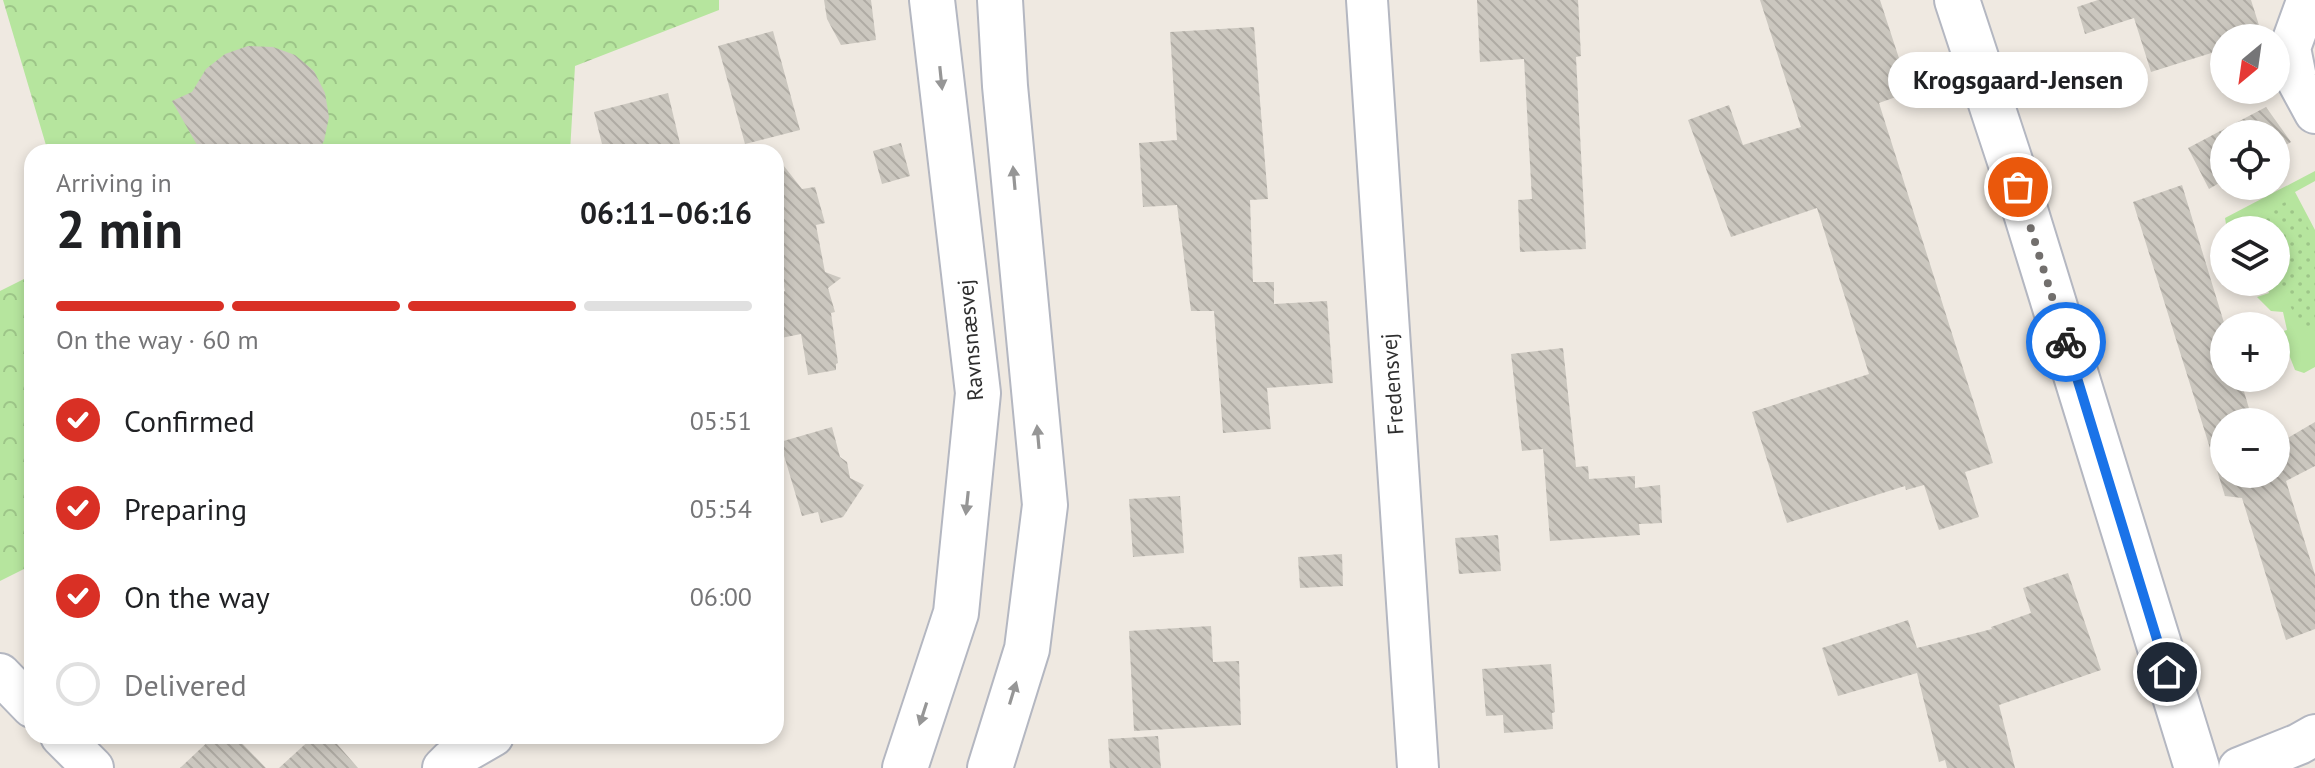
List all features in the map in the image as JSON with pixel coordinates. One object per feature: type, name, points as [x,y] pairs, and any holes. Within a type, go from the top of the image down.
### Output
[{"type":"main road","name":"Ravnsnæsvej","points":[[905,768],[956,613],[978,393],[932,0]]},
{"type":"main road","points":[[990,768],[1027,649],[1045,505],[1005,86],[1000,0]]},
{"type":"main road","points":[[1957,0],[2010,161],[2197,768]]},
{"type":"street","name":"Fredensvej","points":[[1367,0],[1418,768]]},
{"type":"street","points":[[2308,1],[2290,48],[2296,78],[2315,113]]},
{"type":"street","points":[[0,674],[24,699]]},
{"type":"street","points":[[2239,768],[2315,735]]},
{"type":"street","points":[[69,744],[93,768]]},
{"type":"street","points":[[443,768],[479,744]]},
{"type":"green space","points":[[3,0],[719,0],[719,10],[575,66],[570,144],[46,144]]},
{"type":"green space","points":[[2315,171],[2315,181],[2295,192],[2315,230],[2315,367],[2304,373],[2295,370],[2290,357],[2290,312],[2271,311],[2257,297],[2290,296],[2290,216],[2229,216],[2259,200],[2290,200],[2290,184]]},
{"type":"green space","points":[[2293,198],[2315,242],[2315,330],[2305,335],[2285,296],[2290,296],[2290,216],[2257,216]]},
{"type":"green space","points":[[24,279],[24,569],[0,581],[0,291]]},
{"type":"building","points":[[824,0],[871,0],[876,40],[841,45],[827,19]]},
{"type":"building","points":[[1477,0],[1578,0],[1581,56],[1576,57],[1586,249],[1520,252],[1518,200],[1532,199],[1524,59],[1480,62]]},
{"type":"building","points":[[1760,0],[1880,0],[1910,92],[1879,103],[1993,463],[1965,472],[1979,517],[1939,530],[1924,485],[1906,490],[1905,486],[1787,523],[1752,412],[1869,374],[1817,208],[1731,237],[1688,120],[1729,105],[1743,145],[1801,127]]},
{"type":"building","points":[[2098,0],[2251,0],[2259,24],[2210,24],[2210,53],[2151,72],[2134,18],[2085,34],[2077,7]]},
{"type":"building","points":[[1254,27],[1268,199],[1250,200],[1253,282],[1274,282],[1274,304],[1327,301],[1333,383],[1267,388],[1271,429],[1223,433],[1214,311],[1191,311],[1177,205],[1143,207],[1139,143],[1177,140],[1170,32]]},
{"type":"building","points":[[773,31],[800,130],[745,144],[718,46]]},
{"type":"building","points":[[248,46],[273,47],[295,55],[314,71],[325,93],[329,117],[322,144],[196,144],[172,101],[192,92],[206,69],[225,54]]},
{"type":"building","points":[[668,93],[680,144],[602,144],[594,112]]},
{"type":"building","points":[[2266,107],[2275,120],[2241,120]]},
{"type":"building","points":[[2210,136],[2209,189],[2188,148]]},
{"type":"building","points":[[901,143],[910,176],[882,184],[873,151]]},
{"type":"building","points":[[784,166],[802,189],[815,187],[825,223],[816,225],[825,272],[841,278],[828,288],[835,312],[831,313],[838,363],[836,370],[808,375],[801,334],[784,337]]},
{"type":"building","points":[[2182,185],[2210,277],[2210,296],[2216,296],[2221,312],[2210,312],[2210,392],[2244,392],[2249,408],[2210,408],[2210,448],[2133,202]]},
{"type":"building","points":[[1563,348],[1576,467],[1588,466],[1589,479],[1635,476],[1635,488],[1660,485],[1662,523],[1639,524],[1640,535],[1550,541],[1543,449],[1522,451],[1511,354]]},
{"type":"building","points":[[2315,422],[2315,466],[2290,479],[2290,437]]},
{"type":"building","points":[[832,427],[840,457],[847,462],[850,478],[864,485],[843,517],[821,523],[818,512],[802,516],[784,455],[784,441]]},
{"type":"building","points":[[2222,488],[2288,488],[2315,575],[2315,629],[2286,640],[2242,498],[2225,496]]},
{"type":"building","points":[[1180,496],[1184,553],[1133,557],[1129,499]]},
{"type":"building","points":[[1498,535],[1501,571],[1459,574],[1455,538]]},
{"type":"building","points":[[1342,554],[1343,586],[1300,588],[1298,557]]},
{"type":"building","points":[[2068,573],[2101,670],[1999,705],[2015,768],[1947,768],[1945,760],[1939,762],[1917,673],[1838,696],[1822,648],[1908,620],[1917,648],[1992,629],[2031,613],[2023,588]]},
{"type":"building","points":[[1211,626],[1213,662],[1239,661],[1241,725],[1134,731],[1129,631]]},
{"type":"building","points":[[1551,664],[1555,712],[1552,713],[1553,729],[1504,733],[1503,715],[1486,716],[1482,669]]},
{"type":"building","points":[[1158,736],[1161,768],[1110,768],[1108,739]]},
{"type":"building","points":[[206,744],[243,744],[266,768],[180,768]]},
{"type":"building","points":[[305,744],[337,744],[358,768],[279,768]]},
{"type":"way so far","points":[[2018,187],[2066,342]]},
{"type":"place","name":"Krogsgaard-Jensen","points":[[2018,187]]},
{"type":"route","points":[[2066,342],[2167,672]]}]
